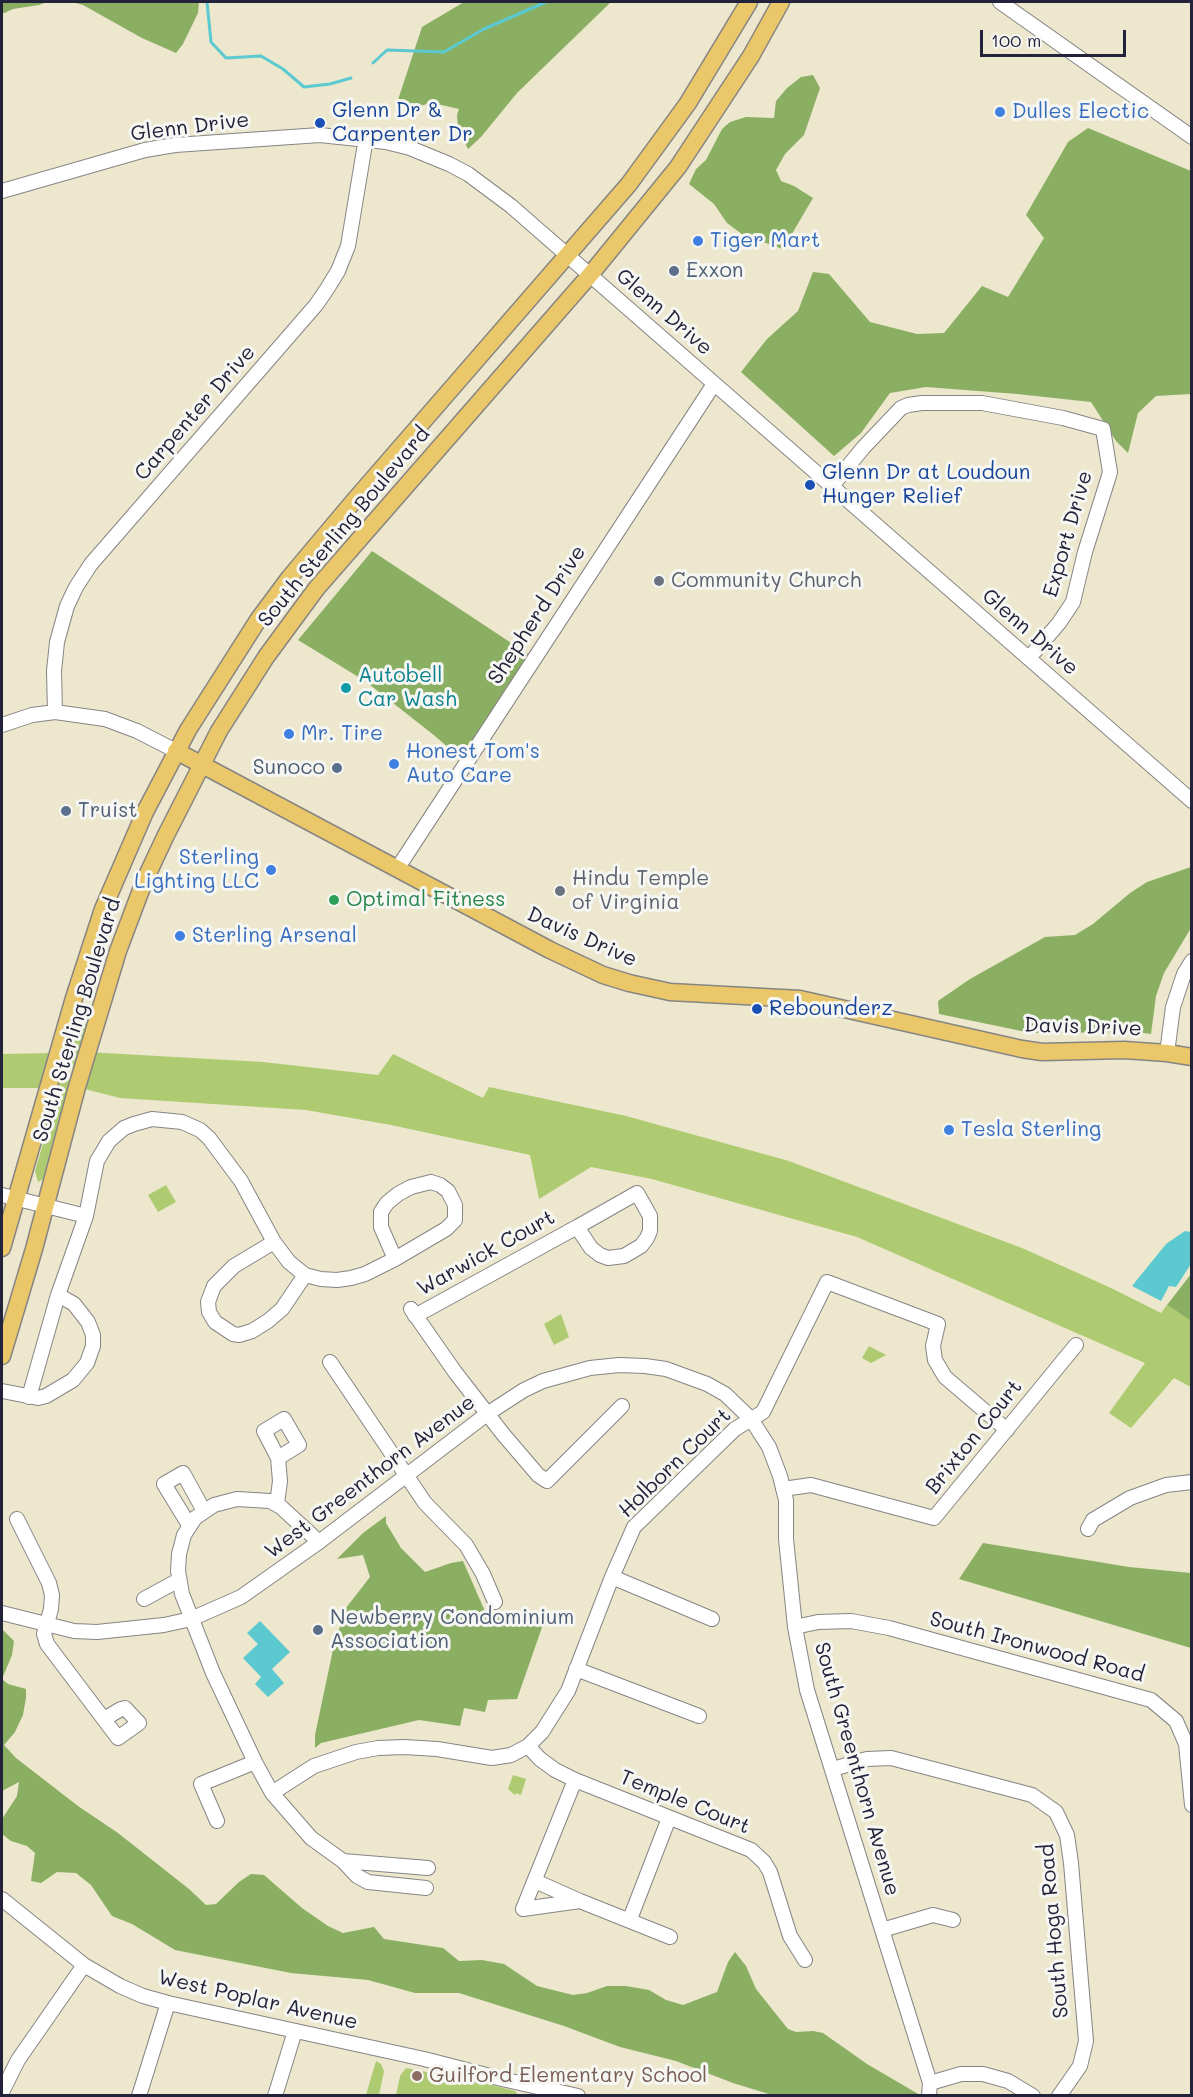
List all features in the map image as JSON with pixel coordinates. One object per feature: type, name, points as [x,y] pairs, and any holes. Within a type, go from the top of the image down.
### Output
[{"type":"main road","name":"South Sterling Boulevard","points":[[2,1248],[9,1197],[103,909],[128,848],[176,751],[225,669],[290,577],[353,501],[629,184],[672,127],[710,69],[749,2]]},
{"type":"main road","name":"South Sterling Boulevard","points":[[2,1356],[46,1205],[77,1087],[118,951],[144,882],[165,837],[201,765],[238,700],[316,589],[590,275],[678,167],[746,65],[781,2]]},
{"type":"main road","name":"Davis Drive","points":[[176,751],[564,957],[603,975],[650,988],[700,994],[800,999],[1022,1050],[1042,1052],[1124,1050],[1191,1057]]},
{"type":"street","points":[[1000,2],[1191,137]]},
{"type":"street","name":"Glenn Drive","points":[[2,191],[121,156],[174,146],[323,135],[366,138],[410,148],[468,174],[504,201],[590,275],[1191,801]]},
{"type":"street","name":"Carpenter Drive","points":[[55,712],[54,671],[57,642],[67,606],[76,587],[91,564],[327,290],[348,246],[366,138]]},
{"type":"street","name":"Shepherd Drive","points":[[397,869],[714,384]]},
{"type":"street","name":"Export Drive","points":[[832,486],[870,440],[901,408],[908,405],[922,403],[982,404],[1064,418],[1103,429],[1110,472],[1085,552],[1073,602],[1059,623],[1029,658]]},
{"type":"street","name":"Davis Drive","points":[[2,725],[55,712],[116,722],[176,751]]},
{"type":"street","points":[[1167,1053],[1173,1007],[1184,974],[1191,962]]},
{"type":"street","points":[[29,1397],[58,1295],[86,1216],[97,1161],[109,1141],[124,1128],[142,1121],[163,1119],[182,1122],[200,1130],[209,1138],[241,1181],[274,1242],[289,1262],[305,1275],[321,1279],[351,1278],[365,1274],[395,1259],[446,1229],[455,1220],[455,1205],[444,1187],[431,1182],[411,1187],[392,1198],[383,1208],[380,1218],[381,1227],[395,1259]]},
{"type":"street","name":"Warwick Court","points":[[487,1414],[413,1312],[578,1227],[637,1193],[649,1212],[652,1222],[644,1243],[634,1251],[608,1258],[596,1252],[587,1243],[578,1227]]},
{"type":"street","points":[[9,1197],[86,1216]]},
{"type":"street","points":[[274,1242],[234,1266],[214,1286],[208,1302],[209,1312],[215,1322],[233,1334],[239,1335],[252,1331],[282,1309],[305,1275]]},
{"type":"street","name":"Holborn Court","points":[[272,1793],[314,1766],[356,1752],[404,1747],[437,1749],[492,1758],[510,1755],[528,1746],[542,1732],[568,1691],[634,1527],[735,1429],[763,1412],[827,1282],[938,1324],[933,1346],[935,1360],[945,1377],[1007,1430]]},
{"type":"street","points":[[2,1391],[29,1397],[46,1396],[64,1387],[80,1373],[87,1363],[92,1353],[93,1335],[88,1322],[74,1304],[58,1295]]},
{"type":"street","name":"Brixton Court","points":[[783,1489],[811,1485],[934,1518],[1076,1345]]},
{"type":"street","points":[[330,1362],[425,1503],[466,1545],[483,1574],[495,1602]]},
{"type":"street","name":"West Greenthorn Avenue","points":[[2,1614],[74,1631],[97,1632],[164,1625],[191,1619],[241,1597],[319,1542],[487,1414],[524,1390],[543,1381],[590,1368],[619,1365],[666,1369],[690,1377],[725,1394],[751,1419]]},
{"type":"street","points":[[487,1414],[538,1475],[547,1481],[622,1406]]},
{"type":"street","name":"South Greenthorn Avenue","points":[[751,1419],[769,1447],[786,1500],[786,1539],[795,1627],[807,1690],[929,2089]]},
{"type":"street","points":[[277,1504],[280,1480],[278,1458]]},
{"type":"street","points":[[189,1525],[164,1484],[183,1473],[204,1511]]},
{"type":"street","points":[[1088,1529],[1093,1520],[1130,1498],[1166,1485],[1191,1482]]},
{"type":"street","points":[[319,1542],[277,1504],[261,1500],[226,1501],[204,1511],[189,1525],[180,1548],[178,1580],[213,1673],[272,1793],[310,1838],[343,1861],[357,1876],[368,1882],[426,1888]]},
{"type":"street","points":[[17,1519],[49,1583],[52,1595],[51,1610],[44,1634],[47,1644],[104,1719]]},
{"type":"street","points":[[612,1577],[712,1620]]},
{"type":"street","points":[[144,1599],[178,1580]]},
{"type":"street","name":"South Ironwood Road","points":[[795,1627],[818,1622],[851,1620],[889,1628],[1151,1700],[1176,1721],[1186,1744],[1191,1804]]},
{"type":"street","points":[[576,1669],[699,1716]]},
{"type":"street","name":"Temple Court","points":[[528,1746],[540,1759],[574,1780],[751,1851],[764,1862],[770,1872],[790,1936],[805,1960]]},
{"type":"street","name":"South Hoga Road","points":[[833,1769],[867,1758],[891,1758],[1032,1796],[1056,1812],[1067,1835],[1086,2042],[1080,2066],[1059,2096]]},
{"type":"street","points":[[218,1821],[201,1784],[255,1762]]},
{"type":"street","points":[[574,1780],[523,1909],[580,1901]]},
{"type":"street","points":[[630,1919],[669,1818]]},
{"type":"street","points":[[343,1861],[428,1868]]},
{"type":"street","points":[[535,1881],[670,1937]]},
{"type":"street","name":"West Poplar Avenue","points":[[2,1899],[84,1965],[120,1986],[143,1996],[575,2095]]},
{"type":"street","points":[[882,1930],[933,1915],[953,1920]]},
{"type":"street","points":[[2,2092],[18,2060],[84,1965]]},
{"type":"street","points":[[139,2096],[168,2003]]},
{"type":"street","points":[[275,2096],[295,2031]]},
{"type":"street","points":[[929,2089],[961,2074],[983,2074],[1008,2081],[1032,2096]]},
{"type":"green space","points":[[2,2],[47,2],[13,9],[2,14]]},
{"type":"green space","points":[[72,2],[199,2],[198,13],[176,53],[142,38],[83,5]]},
{"type":"green space","points":[[464,2],[611,2],[517,93],[481,137],[468,149],[458,128],[459,109],[433,103],[408,108],[396,106],[422,27]]},
{"type":"green space","points":[[813,75],[820,88],[804,135],[785,154],[776,170],[781,181],[813,198],[783,249],[743,235],[727,223],[714,204],[689,184],[696,169],[706,160],[722,129],[730,122],[746,117],[774,118],[776,101],[787,88],[801,77]]},
{"type":"green space","points":[[1088,128],[1191,171],[1191,394],[1156,396],[1138,413],[1128,453],[1116,441],[1091,402],[926,387],[890,393],[861,433],[834,456],[741,372],[767,339],[798,311],[813,272],[829,274],[870,322],[917,334],[944,333],[982,286],[1008,297],[1044,238],[1026,215],[1068,142]]},
{"type":"green space","points":[[372,551],[534,658],[465,762],[365,681],[298,640]]},
{"type":"green space","points":[[1191,867],[1191,928],[1164,973],[1156,996],[1151,1034],[1136,1032],[1031,1033],[939,1014],[938,1001],[970,979],[1045,937],[1075,935],[1093,924],[1147,882]]},
{"type":"green space","points":[[73,1020],[89,1025],[78,1068],[60,1069]]},
{"type":"green space","points":[[87,1052],[263,1062],[378,1075],[393,1054],[483,1098],[489,1087],[626,1116],[789,1161],[1022,1248],[1161,1313],[1167,1305],[1191,1321],[1191,1387],[1174,1378],[1131,1428],[1109,1413],[1145,1363],[857,1237],[652,1179],[591,1167],[539,1199],[530,1155],[391,1125],[306,1110],[120,1098],[77,1087]]},
{"type":"green space","points":[[52,1053],[41,1088],[2,1088],[2,1054]]},
{"type":"green space","points":[[56,1080],[73,1080],[45,1178],[38,1182],[35,1171],[57,1096]]},
{"type":"green space","points":[[166,1185],[176,1202],[158,1212],[148,1195]]},
{"type":"green space","points":[[1191,1274],[1191,1321],[1167,1305]]},
{"type":"green space","points":[[561,1314],[569,1337],[554,1345],[544,1324]]},
{"type":"green space","points":[[869,1346],[886,1355],[871,1363],[862,1358]]},
{"type":"green space","points":[[386,1516],[386,1523],[401,1548],[425,1572],[463,1561],[487,1616],[518,1612],[547,1613],[517,1699],[488,1700],[485,1712],[464,1708],[460,1726],[419,1720],[321,1743],[315,1748],[315,1735],[334,1645],[346,1608],[370,1577],[363,1555],[337,1559],[363,1533]]},
{"type":"green space","points":[[983,1543],[1129,1567],[1191,1573],[1191,1648],[959,1579]]},
{"type":"green space","points":[[2,1629],[14,1641],[12,1655],[2,1679]]},
{"type":"green space","points":[[2,1679],[8,1684],[26,1689],[23,1715],[15,1732],[4,1745],[16,1758],[78,1806],[118,1833],[206,1905],[216,1904],[251,1874],[264,1875],[302,1908],[328,1926],[343,1933],[374,1927],[384,1939],[443,1948],[459,1961],[482,1960],[504,1964],[537,1986],[573,1995],[607,1986],[626,1986],[649,1990],[666,2000],[683,2005],[717,1992],[728,1962],[735,1952],[746,1966],[756,1989],[788,2029],[796,2032],[823,2033],[867,2064],[920,2095],[772,2095],[676,2061],[620,2047],[564,2026],[459,1993],[415,1993],[368,1980],[291,1973],[175,1950],[132,1924],[112,1916],[91,1885],[76,1873],[57,1872],[41,1883],[31,1881],[35,1853],[27,1846],[11,1841],[2,1834],[2,1819],[17,1796],[19,1782],[2,1791]]},
{"type":"green space","points":[[513,1775],[526,1779],[521,1795],[516,1793],[515,1795],[508,1789]]},
{"type":"green space","points":[[376,2061],[381,2064],[384,2071],[379,2095],[366,2095]]},
{"type":"green space","points":[[406,2068],[492,2085],[515,2091],[518,2095],[396,2095],[400,2076]]},
{"type":"water","points":[[1185,1231],[1191,1232],[1191,1264],[1176,1287],[1169,1286],[1161,1301],[1132,1286],[1166,1244]]},
{"type":"water","points":[[260,1621],[290,1652],[272,1669],[284,1683],[268,1697],[255,1684],[261,1677],[243,1658],[258,1644],[247,1633]]},
{"type":"waterway","points":[[207,2],[211,42],[226,58],[261,56],[283,69],[304,87],[330,84],[351,78]]},
{"type":"waterway","points":[[373,63],[387,50],[444,52],[484,29],[546,2]]},
{"type":"place","name":"Dulles Electic","points":[[1000,112]]},
{"type":"place","name":"Glenn Dr & Carpenter Dr","points":[[320,123]]},
{"type":"place","name":"Tiger Mart","points":[[698,241]]},
{"type":"place","name":"Exxon","points":[[674,271]]},
{"type":"place","name":"Glenn Dr at Loudoun Hunger Relief","points":[[810,485]]},
{"type":"place","name":"Community Church","points":[[659,581]]},
{"type":"place","name":"Autobell Car Wash","points":[[346,688]]},
{"type":"place","name":"Mr. Tire","points":[[289,734]]},
{"type":"place","name":"Honest Tom's Auto Care","points":[[394,764]]},
{"type":"place","name":"Sunoco","points":[[337,768]]},
{"type":"place","name":"Truist","points":[[66,811]]},
{"type":"place","name":"Sterling Lighting LLC","points":[[271,870]]},
{"type":"place","name":"Hindu Temple of Virginia","points":[[560,891]]},
{"type":"place","name":"Optimal Fitness","points":[[334,900]]},
{"type":"place","name":"Sterling Arsenal","points":[[180,936]]},
{"type":"place","name":"Rebounderz","points":[[757,1009]]},
{"type":"place","name":"Tesla Sterling","points":[[949,1130]]},
{"type":"place","name":"Newberry Condominium Association","points":[[318,1630]]},
{"type":"place","name":"Guilford Elementary School","points":[[417,2076]]}]
